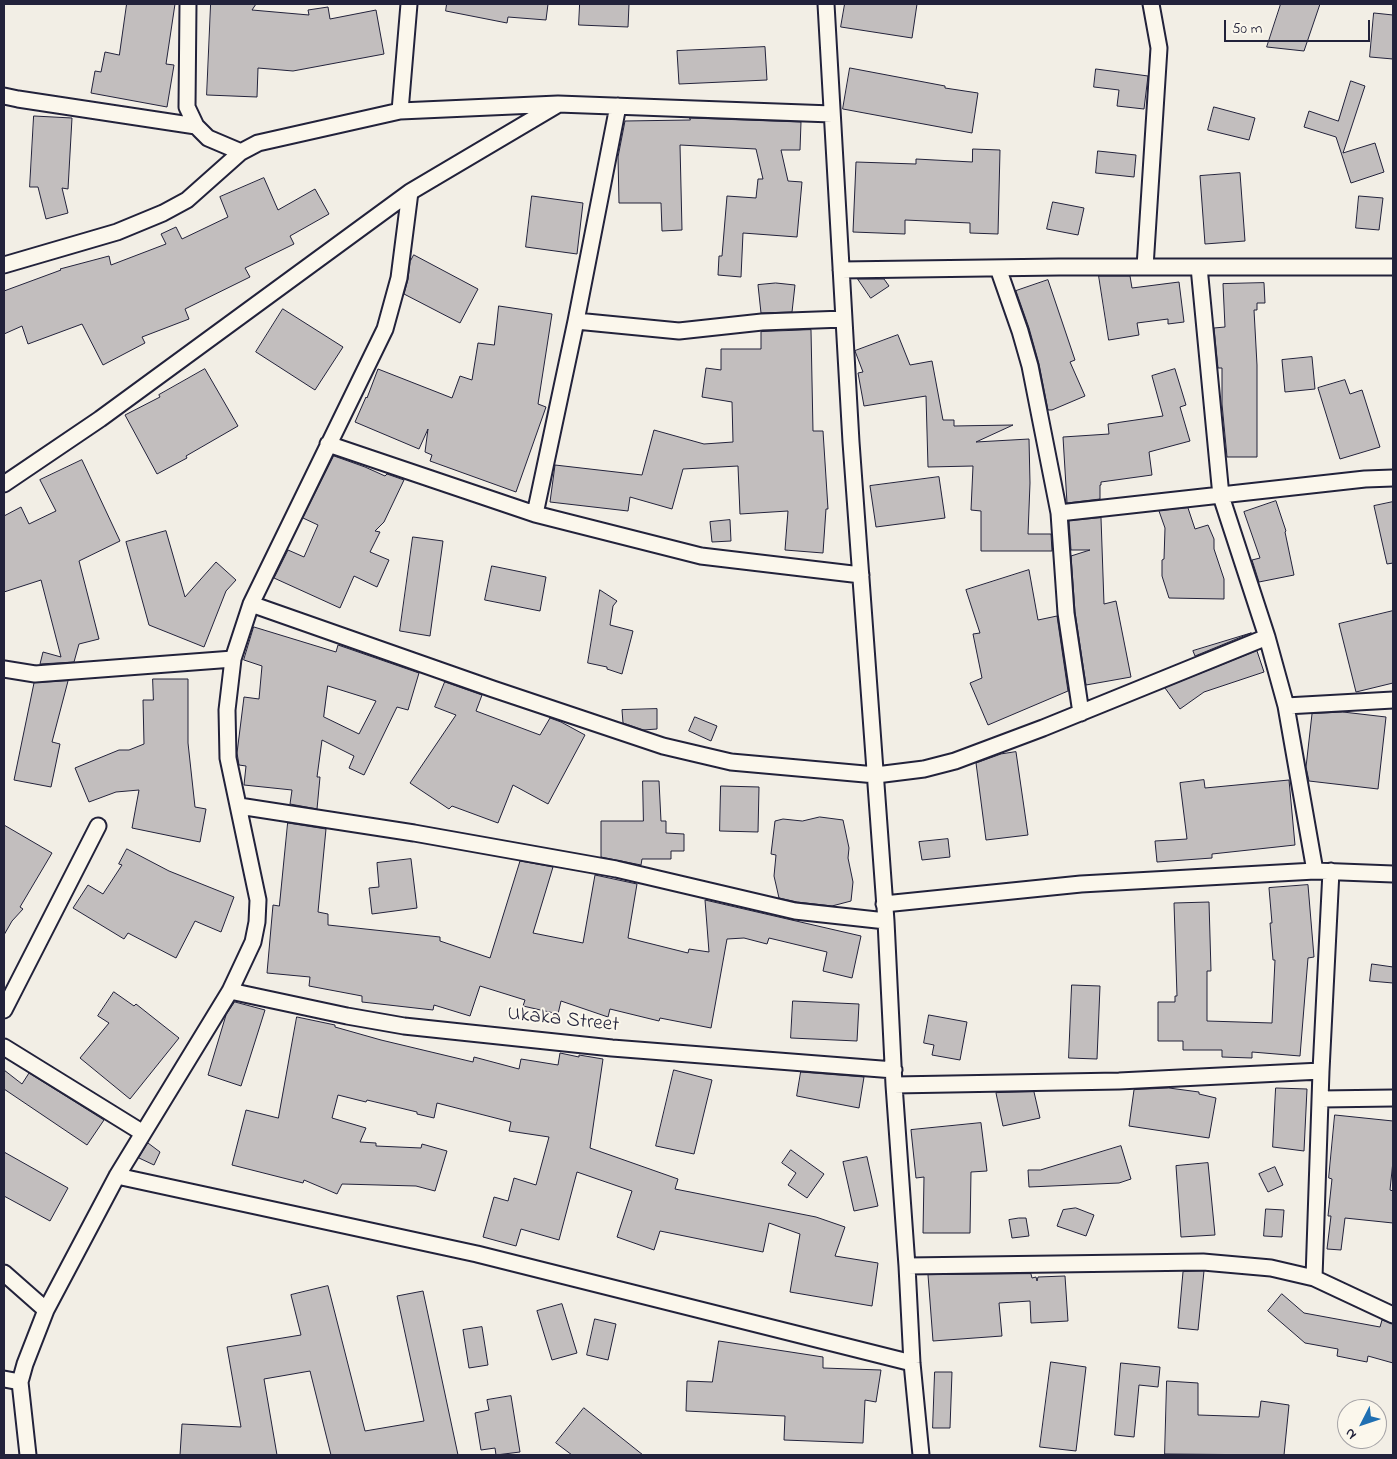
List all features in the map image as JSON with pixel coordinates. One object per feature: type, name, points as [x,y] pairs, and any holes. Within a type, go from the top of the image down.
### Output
[{"type":"street","points":[[188,4],[187,107],[196,126],[208,138],[241,152]]},
{"type":"street","points":[[400,112],[409,4]]},
{"type":"street","points":[[826,4],[851,442],[886,921],[912,1363],[921,1455]]},
{"type":"street","points":[[1145,267],[1159,48],[1151,4]]},
{"type":"street","points":[[4,96],[196,126]]},
{"type":"street","points":[[4,484],[108,413],[410,192],[558,104]]},
{"type":"street","points":[[4,265],[116,232],[163,213],[187,200],[241,152],[258,143],[400,112],[558,104],[832,114]]},
{"type":"street","points":[[535,514],[576,321],[618,106]]},
{"type":"street","points":[[28,1455],[20,1382],[46,1310],[117,1176],[230,992],[253,942],[257,922],[258,900],[228,758],[227,710],[233,659],[251,604],[384,329],[399,278],[410,192]]},
{"type":"street","points":[[1199,267],[1221,496],[1286,706],[1315,871]]},
{"type":"street","points":[[841,270],[1393,267]]},
{"type":"street","points":[[998,268],[1030,366],[1059,513],[1066,613],[1081,713]]},
{"type":"street","points":[[576,321],[678,331],[762,322],[844,318]]},
{"type":"street","points":[[328,444],[535,514],[701,556],[861,575]]},
{"type":"street","points":[[1059,513],[1365,479],[1393,478]]},
{"type":"street","points":[[251,604],[493,689],[663,746],[731,762],[876,775],[924,769],[955,761],[1081,713],[1266,637]]},
{"type":"street","points":[[4,669],[35,674],[233,659]]},
{"type":"street","points":[[1286,706],[1393,700]]},
{"type":"street","points":[[239,806],[414,833],[616,869],[795,911],[886,921]]},
{"type":"street","points":[[4,1010],[98,826]]},
{"type":"street","points":[[884,904],[1082,884],[1315,871],[1393,874]]},
{"type":"street","points":[[1314,1278],[1321,1071],[1331,871]]},
{"type":"street","name":"Ukaka Street","points":[[230,992],[404,1026],[894,1077],[1118,1081],[1321,1071]]},
{"type":"street","points":[[4,1047],[144,1133]]},
{"type":"street","points":[[1321,1099],[1393,1098]]},
{"type":"street","points":[[117,1176],[477,1254],[912,1363]]},
{"type":"street","points":[[907,1266],[1203,1262],[1271,1268],[1314,1278],[1393,1315]]},
{"type":"street","points":[[4,1273],[46,1310]]},
{"type":"street","points":[[4,1379],[20,1382]]},
{"type":"building","points":[[127,4],[175,4],[166,64],[174,65],[167,107],[91,93],[95,71],[101,72],[105,52],[119,55]]},
{"type":"building","points":[[211,4],[256,4],[252,10],[309,15],[308,10],[328,7],[330,19],[376,10],[384,54],[293,71],[258,68],[257,97],[207,95]]},
{"type":"building","points":[[447,4],[548,4],[546,20],[508,17],[507,23],[446,11]]},
{"type":"building","points":[[580,4],[629,4],[628,27],[579,25]]},
{"type":"building","points":[[845,4],[917,4],[912,38],[841,27]]},
{"type":"building","points":[[1281,4],[1320,4],[1304,51],[1267,47]]},
{"type":"building","points":[[1374,13],[1393,15],[1393,59],[1370,57]]},
{"type":"building","points":[[765,47],[767,80],[679,84],[677,51]]},
{"type":"building","points":[[850,68],[978,93],[972,133],[843,109]]},
{"type":"building","points":[[1096,69],[1148,76],[1144,109],[1117,106],[1119,90],[1094,87]]},
{"type":"building","points":[[1351,81],[1365,86],[1343,153],[1375,143],[1384,172],[1351,183],[1336,137],[1304,127],[1309,111],[1338,121]]},
{"type":"building","points":[[1214,107],[1255,118],[1249,140],[1208,130]]},
{"type":"building","points":[[34,116],[72,118],[68,189],[62,188],[68,213],[46,219],[38,187],[30,187]]},
{"type":"building","points":[[690,118],[801,122],[800,150],[781,150],[788,181],[802,182],[797,237],[743,233],[741,277],[718,275],[719,256],[722,256],[727,196],[756,198],[758,179],[763,179],[756,149],[680,145],[682,230],[662,231],[661,203],[619,203],[618,157],[625,121],[690,120]]},
{"type":"building","points":[[973,149],[1000,150],[998,234],[970,233],[970,223],[905,220],[905,234],[853,232],[856,162],[916,164],[916,159],[972,162]]},
{"type":"building","points":[[1098,151],[1136,155],[1134,177],[1096,173]]},
{"type":"building","points":[[1240,173],[1245,241],[1205,244],[1200,176]]},
{"type":"building","points":[[264,178],[278,210],[315,189],[329,214],[290,236],[294,244],[245,268],[250,277],[185,309],[189,319],[142,337],[145,343],[103,365],[82,324],[28,344],[22,326],[4,334],[4,291],[60,269],[109,256],[111,265],[166,244],[161,234],[176,227],[182,239],[228,217],[220,197]]},
{"type":"building","points":[[532,196],[583,203],[577,254],[526,247]]},
{"type":"building","points":[[1359,196],[1383,198],[1379,230],[1356,228]]},
{"type":"building","points":[[1053,202],[1084,208],[1078,235],[1047,229]]},
{"type":"building","points":[[414,255],[478,289],[460,323],[404,294],[410,262]]},
{"type":"building","points":[[1099,276],[1130,276],[1132,288],[1179,282],[1184,322],[1168,324],[1168,319],[1137,323],[1139,335],[1109,340]]},
{"type":"building","points":[[858,279],[884,279],[889,286],[871,298]]},
{"type":"building","points":[[1048,280],[1075,360],[1070,362],[1085,396],[1052,410],[1048,410],[1039,364],[1016,291]]},
{"type":"building","points":[[776,283],[795,285],[792,312],[761,313],[758,285]]},
{"type":"building","points":[[1264,283],[1265,303],[1257,303],[1257,310],[1254,310],[1257,365],[1257,457],[1227,457],[1222,404],[1222,368],[1218,368],[1214,328],[1225,327],[1223,284]]},
{"type":"building","points":[[499,306],[552,314],[538,404],[546,407],[516,492],[430,461],[432,455],[425,452],[428,429],[419,449],[355,422],[378,369],[452,398],[460,376],[472,380],[478,343],[494,345]]},
{"type":"building","points":[[283,309],[343,347],[315,390],[256,352]]},
{"type":"building","points":[[811,330],[813,431],[823,431],[828,509],[826,509],[823,553],[785,550],[788,511],[740,514],[738,466],[683,469],[672,509],[630,497],[628,511],[550,502],[555,465],[642,475],[654,430],[704,444],[733,442],[732,402],[702,397],[706,368],[721,370],[721,349],[761,349],[761,332]]},
{"type":"building","points":[[898,335],[910,365],[932,361],[943,420],[954,420],[954,426],[1013,425],[976,442],[1029,439],[1028,534],[1051,534],[1052,551],[981,551],[981,511],[971,510],[973,466],[928,467],[926,396],[864,406],[858,373],[863,372],[855,351]]},
{"type":"building","points":[[1312,357],[1315,389],[1285,392],[1282,360]]},
{"type":"building","points":[[205,369],[238,426],[186,456],[187,458],[157,474],[125,415],[160,397],[159,395]]},
{"type":"building","points":[[1175,369],[1186,405],[1180,407],[1190,441],[1149,452],[1152,475],[1101,482],[1100,499],[1067,503],[1063,437],[1109,434],[1108,424],[1163,416],[1152,376]]},
{"type":"building","points":[[1345,380],[1350,394],[1362,390],[1380,447],[1340,459],[1318,388]]},
{"type":"building","points":[[334,456],[385,476],[387,474],[404,480],[384,522],[375,531],[380,532],[370,552],[389,560],[377,587],[354,576],[340,608],[274,578],[288,550],[304,557],[318,525],[303,518]]},
{"type":"building","points":[[82,460],[120,541],[79,561],[99,639],[79,644],[74,662],[40,664],[43,652],[61,657],[41,580],[4,592],[4,516],[21,507],[29,524],[56,511],[40,480]]},
{"type":"building","points":[[939,477],[945,518],[876,527],[870,486]]},
{"type":"building","points":[[1276,501],[1286,531],[1294,575],[1259,582],[1252,560],[1260,558],[1244,512]]},
{"type":"building","points":[[1393,502],[1393,563],[1387,564],[1374,506]]},
{"type":"building","points":[[1188,508],[1195,529],[1208,525],[1214,539],[1214,549],[1224,579],[1224,599],[1169,598],[1162,576],[1165,528],[1159,511]]},
{"type":"building","points":[[1101,518],[1104,604],[1116,601],[1131,677],[1086,685],[1075,612],[1071,556],[1090,550],[1071,550],[1069,521]]},
{"type":"building","points":[[730,520],[731,541],[712,542],[710,522]]},
{"type":"building","points":[[166,531],[185,597],[216,562],[236,580],[226,591],[204,647],[149,625],[126,542]]},
{"type":"building","points":[[413,537],[443,541],[430,636],[400,631]]},
{"type":"building","points":[[492,566],[546,577],[540,611],[485,600]]},
{"type":"building","points":[[1029,570],[1038,620],[1057,616],[1068,691],[988,725],[970,683],[982,678],[973,634],[980,633],[966,590]]},
{"type":"building","points":[[600,590],[617,601],[613,606],[610,625],[633,631],[622,674],[607,669],[607,667],[588,663]]},
{"type":"building","points":[[1393,611],[1393,683],[1356,692],[1339,624]]},
{"type":"building","points":[[254,627],[336,652],[338,645],[419,673],[408,710],[397,707],[364,775],[349,768],[354,756],[322,740],[317,777],[320,777],[317,809],[290,804],[292,790],[244,785],[246,766],[239,765],[237,753],[244,697],[259,699],[262,666],[244,660]],"holes":[[[328,686],[376,701],[359,734],[324,717]]]},
{"type":"building","points":[[1251,633],[1195,656],[1193,651]]},
{"type":"building","points":[[1257,651],[1264,672],[1204,692],[1180,709],[1165,688]]},
{"type":"building","points":[[153,679],[188,679],[188,743],[195,807],[206,809],[200,842],[132,828],[139,790],[116,792],[89,802],[75,768],[119,750],[129,750],[144,744],[143,700],[153,700]]},
{"type":"building","points":[[68,681],[52,742],[60,744],[51,787],[14,780],[34,683]]},
{"type":"building","points":[[445,682],[482,695],[476,711],[540,735],[550,718],[585,735],[548,804],[513,785],[498,823],[452,806],[449,809],[410,783],[456,715],[435,707]]},
{"type":"building","points":[[657,709],[657,729],[643,730],[623,723],[622,710]]},
{"type":"building","points":[[1343,712],[1386,717],[1378,789],[1309,781],[1306,767],[1312,714]]},
{"type":"building","points":[[695,717],[717,726],[711,741],[689,731]]},
{"type":"building","points":[[1016,752],[1028,835],[986,840],[976,763],[1001,754]]},
{"type":"building","points":[[1204,780],[1205,788],[1289,780],[1295,845],[1212,854],[1212,858],[1157,862],[1155,841],[1187,839],[1180,783]]},
{"type":"building","points":[[643,781],[659,781],[661,821],[666,821],[666,833],[684,834],[684,851],[671,851],[671,859],[642,859],[641,865],[601,857],[601,821],[643,821]]},
{"type":"building","points":[[721,786],[759,787],[758,832],[720,831]]},
{"type":"building","points":[[820,817],[843,820],[853,882],[851,901],[832,906],[779,898],[774,876],[776,855],[771,854],[775,821],[783,819],[802,821]]},
{"type":"building","points":[[288,823],[326,829],[318,912],[328,914],[328,925],[440,937],[440,941],[490,958],[520,861],[553,867],[533,933],[583,943],[595,875],[637,884],[628,938],[688,953],[689,949],[709,952],[705,900],[861,936],[852,978],[823,971],[827,952],[769,938],[767,944],[744,938],[727,939],[711,1028],[660,1018],[659,1021],[610,1009],[608,1017],[561,1001],[558,1014],[523,1006],[525,1000],[480,986],[470,1016],[434,1005],[433,1010],[362,1002],[362,996],[309,986],[310,977],[267,973],[273,905],[279,906]]},
{"type":"building","points":[[4,825],[52,853],[20,907],[23,909],[12,921],[4,935]]},
{"type":"building","points":[[948,839],[950,857],[922,860],[919,842]]},
{"type":"building","points":[[127,849],[169,871],[234,897],[221,932],[195,921],[176,958],[128,933],[124,939],[73,908],[88,885],[103,894],[122,865],[119,864]]},
{"type":"building","points":[[411,859],[417,908],[372,914],[369,888],[379,887],[377,863]]},
{"type":"building","points":[[1308,885],[1314,957],[1308,958],[1300,1056],[1252,1052],[1252,1058],[1222,1057],[1222,1050],[1183,1050],[1183,1041],[1158,1041],[1158,1002],[1175,1002],[1175,996],[1177,996],[1174,903],[1209,902],[1211,971],[1207,971],[1207,1021],[1272,1023],[1275,960],[1273,960],[1269,888]]},
{"type":"building","points":[[1372,964],[1393,967],[1393,983],[1370,981]]},
{"type":"building","points":[[1072,985],[1100,986],[1097,1059],[1069,1058]]},
{"type":"building","points":[[114,992],[134,1006],[136,1004],[179,1038],[130,1099],[80,1058],[109,1023],[98,1016]]},
{"type":"building","points":[[793,1001],[859,1004],[857,1041],[791,1038]]},
{"type":"building","points":[[235,1002],[265,1010],[241,1086],[208,1075],[226,1015]]},
{"type":"building","points":[[929,1015],[967,1022],[960,1060],[932,1055],[934,1045],[924,1043]]},
{"type":"building","points":[[297,1017],[335,1025],[335,1027],[381,1040],[473,1062],[474,1057],[519,1069],[521,1059],[558,1065],[560,1053],[603,1059],[590,1148],[678,1179],[675,1189],[816,1217],[845,1227],[835,1256],[878,1263],[872,1306],[790,1292],[800,1234],[769,1223],[763,1252],[660,1231],[654,1250],[617,1237],[632,1191],[577,1172],[559,1240],[521,1229],[516,1246],[483,1237],[494,1197],[508,1201],[514,1178],[536,1185],[549,1137],[509,1131],[511,1122],[437,1103],[434,1118],[367,1100],[366,1102],[338,1095],[332,1118],[366,1128],[360,1142],[376,1143],[376,1146],[421,1148],[422,1144],[447,1151],[435,1191],[416,1186],[342,1184],[337,1194],[304,1180],[303,1183],[232,1165],[246,1110],[278,1118]]},
{"type":"building","points":[[4,1070],[22,1084],[29,1073],[104,1120],[87,1145],[4,1089]]},
{"type":"building","points":[[674,1070],[712,1080],[694,1154],[656,1146]]},
{"type":"building","points":[[801,1072],[864,1077],[859,1108],[797,1096]]},
{"type":"building","points":[[1169,1088],[1199,1092],[1199,1094],[1216,1098],[1209,1138],[1129,1126],[1134,1090]]},
{"type":"building","points":[[1276,1088],[1307,1089],[1304,1151],[1273,1147]]},
{"type":"building","points":[[1034,1092],[1040,1118],[1003,1126],[996,1093]]},
{"type":"building","points":[[1335,1115],[1393,1121],[1393,1161],[1390,1190],[1393,1191],[1393,1223],[1345,1218],[1341,1250],[1327,1249],[1331,1216],[1328,1216],[1332,1179],[1329,1178]]},
{"type":"building","points":[[981,1123],[987,1171],[971,1172],[970,1233],[923,1233],[924,1177],[916,1178],[911,1130]]},
{"type":"building","points":[[148,1143],[160,1152],[154,1165],[139,1158]]},
{"type":"building","points":[[1121,1146],[1131,1179],[1119,1183],[1029,1187],[1028,1170],[1040,1170]]},
{"type":"building","points":[[791,1150],[824,1174],[807,1198],[788,1185],[796,1173],[782,1163]]},
{"type":"building","points":[[4,1152],[68,1188],[50,1221],[4,1196]]},
{"type":"building","points":[[867,1157],[878,1206],[854,1211],[843,1162]]},
{"type":"building","points":[[1208,1163],[1215,1235],[1181,1237],[1176,1166]]},
{"type":"building","points":[[1275,1167],[1283,1185],[1268,1192],[1259,1174]]},
{"type":"building","points":[[1076,1208],[1094,1215],[1086,1236],[1057,1226],[1063,1210]]},
{"type":"building","points":[[1266,1209],[1284,1210],[1282,1237],[1264,1236]]},
{"type":"building","points":[[1026,1218],[1029,1236],[1012,1238],[1009,1220]]},
{"type":"building","points":[[1204,1271],[1198,1330],[1178,1328],[1183,1272]]},
{"type":"building","points":[[1031,1274],[1032,1278],[1036,1277],[1037,1281],[1038,1277],[1065,1276],[1068,1321],[1031,1323],[1030,1301],[999,1303],[1002,1336],[933,1341],[928,1275]]},
{"type":"building","points":[[328,1286],[365,1431],[424,1421],[397,1296],[423,1291],[458,1455],[331,1455],[310,1371],[264,1379],[277,1455],[180,1455],[182,1424],[241,1427],[227,1347],[301,1335],[291,1295]]},
{"type":"building","points":[[1282,1294],[1304,1313],[1380,1327],[1382,1320],[1393,1324],[1393,1363],[1368,1356],[1367,1362],[1337,1356],[1338,1349],[1305,1343],[1268,1311]]},
{"type":"building","points":[[562,1304],[577,1353],[552,1360],[537,1311]]},
{"type":"building","points":[[595,1319],[616,1324],[608,1360],[587,1355]]},
{"type":"building","points":[[482,1327],[488,1365],[469,1368],[463,1330]]},
{"type":"building","points":[[719,1341],[823,1357],[823,1368],[881,1370],[876,1402],[865,1400],[863,1443],[784,1440],[785,1416],[686,1411],[687,1381],[712,1382]]},
{"type":"building","points":[[1051,1362],[1086,1367],[1076,1451],[1040,1447]]},
{"type":"building","points":[[1121,1363],[1160,1367],[1158,1387],[1139,1385],[1134,1437],[1115,1435]]},
{"type":"building","points":[[935,1372],[952,1372],[950,1428],[933,1428]]},
{"type":"building","points":[[1167,1381],[1198,1383],[1198,1415],[1259,1417],[1261,1401],[1289,1405],[1284,1455],[1165,1454]]},
{"type":"building","points":[[511,1396],[520,1452],[496,1455],[495,1448],[481,1450],[475,1413],[489,1410],[487,1400]]},
{"type":"building","points":[[584,1408],[643,1455],[572,1455],[556,1443]]}]
